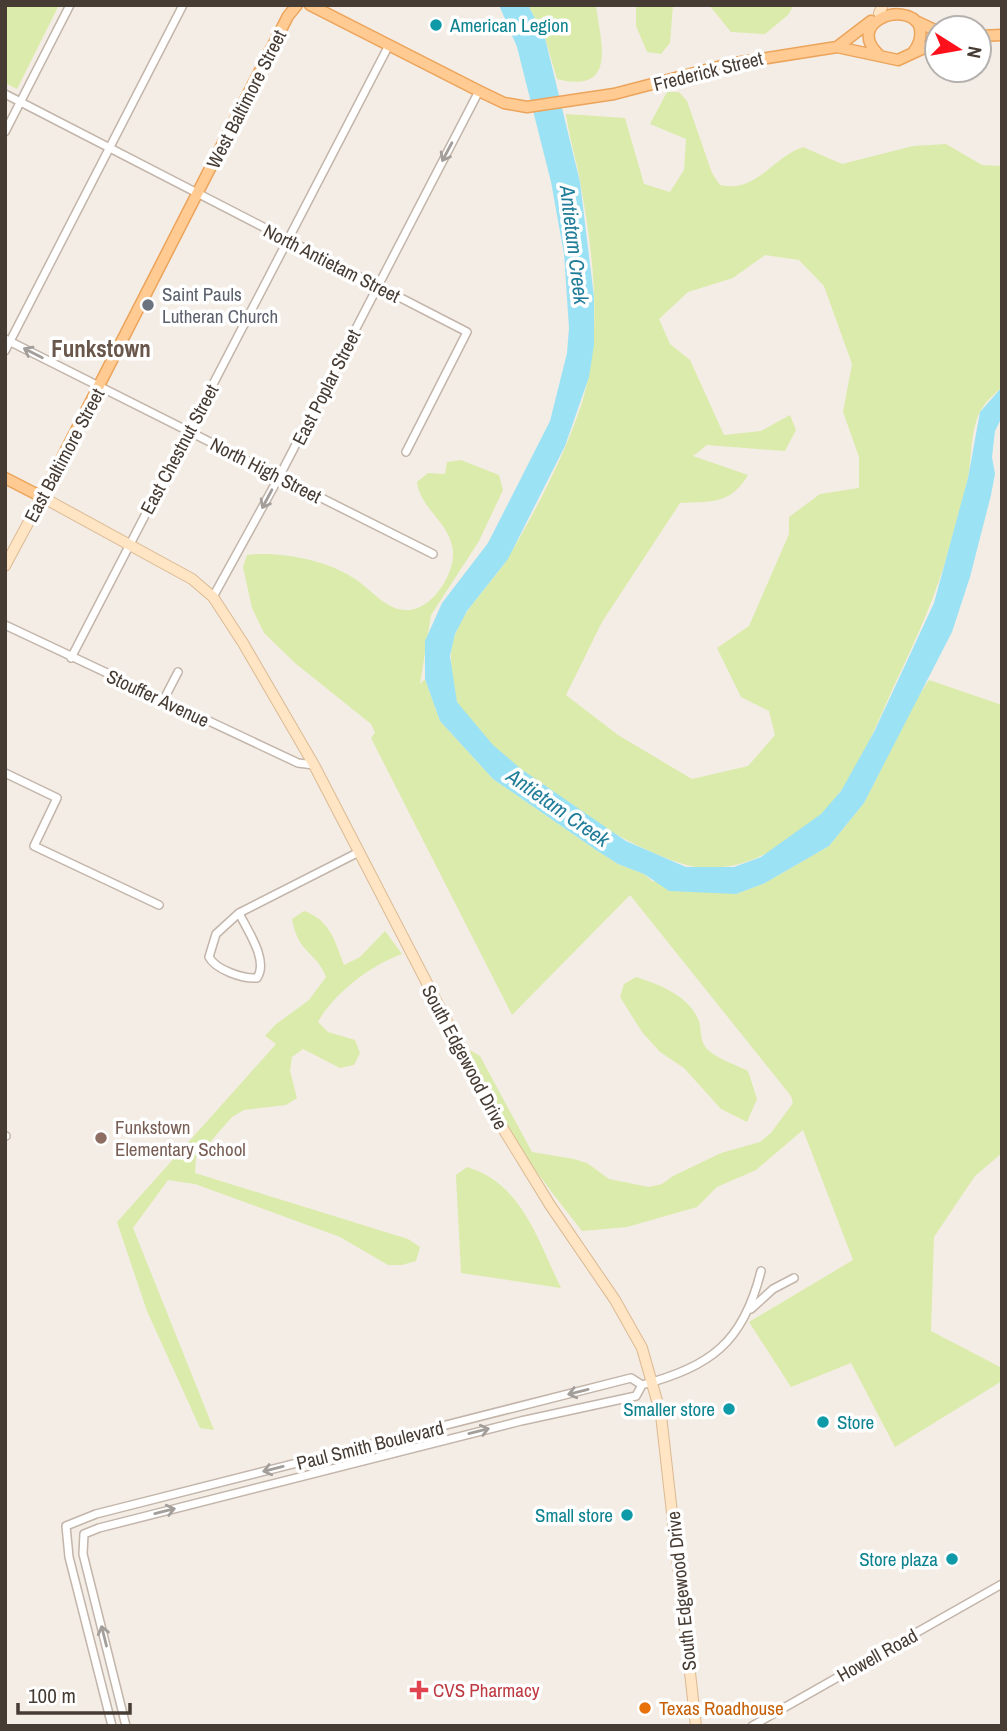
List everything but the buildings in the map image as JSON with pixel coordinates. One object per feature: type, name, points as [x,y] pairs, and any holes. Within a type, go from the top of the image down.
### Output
[{"type":"main road","name":"West Baltimore Street","points":[[197,194],[288,16],[297,5]]},
{"type":"main road","points":[[310,5],[479,91]]},
{"type":"main road","points":[[923,24],[903,8],[895,8],[879,13],[869,40],[881,57],[898,60],[923,48]]},
{"type":"main road","name":"Frederick Street","points":[[837,47],[879,13]]},
{"type":"main road","points":[[913,53],[921,38],[917,21]]},
{"type":"main road","name":"Frederick Street","points":[[479,91],[504,103],[527,107],[579,100],[752,60],[837,47],[881,57]]},
{"type":"main road","name":"East Baltimore Street","points":[[5,566],[197,194]]},
{"type":"main road","points":[[5,478],[42,496]]},
{"type":"main road","name":"South Edgewood Drive","points":[[42,496],[192,579],[213,597],[314,765],[499,1122],[631,1326],[653,1382],[670,1477],[696,1726]]},
{"type":"street","points":[[5,132],[70,5]]},
{"type":"street","points":[[5,351],[8,340],[183,5]]},
{"type":"street","name":"East Chestnut Street","points":[[71,658],[389,46]]},
{"type":"street","name":"East Poplar Street","points":[[213,597],[279,477],[479,91]]},
{"type":"street","name":"North Antietam Street","points":[[5,94],[467,332],[406,452]]},
{"type":"street","name":"North High Street","points":[[8,340],[433,554]]},
{"type":"street","name":"Stouffer Avenue","points":[[5,625],[299,763],[314,765]]},
{"type":"street","points":[[163,701],[178,672]]},
{"type":"street","points":[[5,774],[57,798],[34,846],[159,905]]},
{"type":"street","points":[[239,913],[260,958],[261,971],[257,978],[247,978],[214,965],[209,957],[216,934],[239,913],[359,852]]},
{"type":"street","name":"Paul Smith Boulevard","points":[[126,1726],[83,1554],[84,1534],[521,1421],[636,1396],[642,1385],[678,1374],[709,1357],[734,1336],[749,1312],[761,1271]]},
{"type":"street","points":[[749,1312],[773,1289],[794,1278]]},
{"type":"street","name":"Paul Smith Boulevard","points":[[112,1726],[69,1557],[66,1526],[96,1514],[631,1378],[642,1385]]},
{"type":"street","points":[[339,1453],[342,1466]]},
{"type":"street","name":"Howell Road","points":[[752,1726],[1002,1584]]},
{"type":"green space","points":[[5,5],[59,5],[17,89],[5,83]]},
{"type":"green space","points":[[528,5],[596,5],[602,48],[598,72],[590,79],[577,82],[557,79],[545,38]]},
{"type":"green space","points":[[636,5],[673,5],[670,43],[661,54],[647,52],[636,26]]},
{"type":"green space","points":[[709,5],[794,5],[788,15],[765,34],[731,32]]},
{"type":"green space","points":[[667,92],[679,92],[687,101],[712,173],[720,185],[744,184],[803,147],[842,164],[913,146],[946,144],[982,165],[1002,166],[1002,387],[985,404],[977,418],[966,486],[932,600],[863,754],[833,801],[809,825],[768,853],[721,867],[705,868],[678,862],[644,849],[566,804],[495,749],[470,722],[456,699],[452,680],[452,646],[456,631],[472,605],[501,569],[537,505],[570,435],[586,389],[594,330],[593,270],[585,210],[566,114],[625,118],[644,184],[670,192],[684,170],[686,139],[650,124]],"holes":[[[765,255],[799,260],[824,286],[852,364],[843,412],[859,457],[859,488],[820,494],[789,517],[789,534],[749,626],[717,648],[741,697],[769,711],[775,735],[748,766],[692,779],[618,735],[566,695],[602,622],[680,503],[727,497],[748,475],[693,456],[707,445],[785,451],[796,430],[790,415],[761,431],[724,435],[690,360],[670,344],[659,319],[688,292],[733,278]]]},
{"type":"green space","points":[[461,460],[499,475],[503,490],[479,541],[431,615],[420,684],[425,679],[440,721],[493,779],[596,850],[618,864],[644,874],[652,881],[736,894],[765,883],[829,846],[864,803],[916,700],[929,680],[1002,705],[1002,1153],[975,1176],[934,1237],[931,1331],[1002,1368],[1002,1381],[895,1447],[851,1363],[791,1387],[749,1322],[853,1260],[803,1130],[756,1170],[717,1187],[697,1207],[627,1227],[582,1231],[501,1119],[477,1072],[470,1050],[480,1056],[532,1152],[574,1159],[587,1163],[609,1179],[649,1187],[662,1184],[721,1153],[760,1142],[771,1133],[793,1103],[791,1096],[630,895],[512,1015],[371,738],[375,733],[371,724],[295,663],[264,633],[252,608],[243,567],[247,555],[260,554],[303,558],[344,572],[397,609],[414,609],[423,605],[439,591],[445,581],[453,561],[453,551],[447,532],[423,500],[417,482],[428,473],[445,474],[447,462]]},
{"type":"green space","points":[[304,911],[326,926],[344,965],[360,957],[385,931],[402,954],[378,965],[354,981],[318,1022],[328,1032],[355,1040],[360,1053],[354,1065],[340,1068],[303,1049],[292,1057],[290,1071],[297,1098],[286,1105],[244,1110],[232,1117],[196,1158],[195,1173],[408,1239],[420,1247],[416,1261],[388,1265],[340,1237],[195,1184],[168,1180],[133,1228],[214,1430],[200,1428],[147,1311],[117,1222],[276,1044],[265,1036],[275,1025],[309,1000],[326,977],[295,931],[292,919]]},
{"type":"green space","points":[[636,977],[665,988],[683,1000],[696,1015],[706,1048],[748,1071],[757,1099],[747,1122],[721,1109],[684,1068],[660,1052],[642,1032],[620,997],[624,984]]},
{"type":"green space","points":[[467,1167],[502,1186],[515,1200],[536,1233],[561,1288],[461,1273],[456,1175]]},
{"type":"water","name":"Antietam Creek","points":[[499,5],[528,5],[545,38],[580,182],[594,297],[594,345],[589,377],[565,446],[508,559],[467,611],[455,634],[450,656],[457,702],[493,745],[521,769],[626,841],[686,867],[734,867],[761,857],[821,814],[841,791],[874,732],[934,603],[968,478],[980,412],[1002,387],[1002,417],[995,431],[992,457],[995,474],[991,495],[970,577],[952,632],[864,803],[829,846],[765,883],[736,894],[669,891],[644,874],[618,864],[596,850],[493,779],[440,721],[425,679],[425,641],[442,603],[488,543],[550,421],[567,353],[569,328],[564,254],[551,182],[517,47]]},
{"type":"place","name":"American Legion","points":[[436,25]]},
{"type":"place","name":"Saint Pauls Lutheran Church","points":[[148,305]]},
{"type":"place","name":"Funkstown Elementary School","points":[[101,1138]]},
{"type":"place","name":"Smaller store","points":[[729,1409]]},
{"type":"place","name":"Store","points":[[823,1422]]},
{"type":"place","name":"Small store","points":[[627,1515]]},
{"type":"place","name":"Store plaza","points":[[952,1559]]},
{"type":"place","name":"CVS Pharmacy","points":[[419,1690]]},
{"type":"place","name":"Texas Roadhouse","points":[[645,1708]]},
{"type":"district","name":"Funkstown","points":[[101,349]]}]
